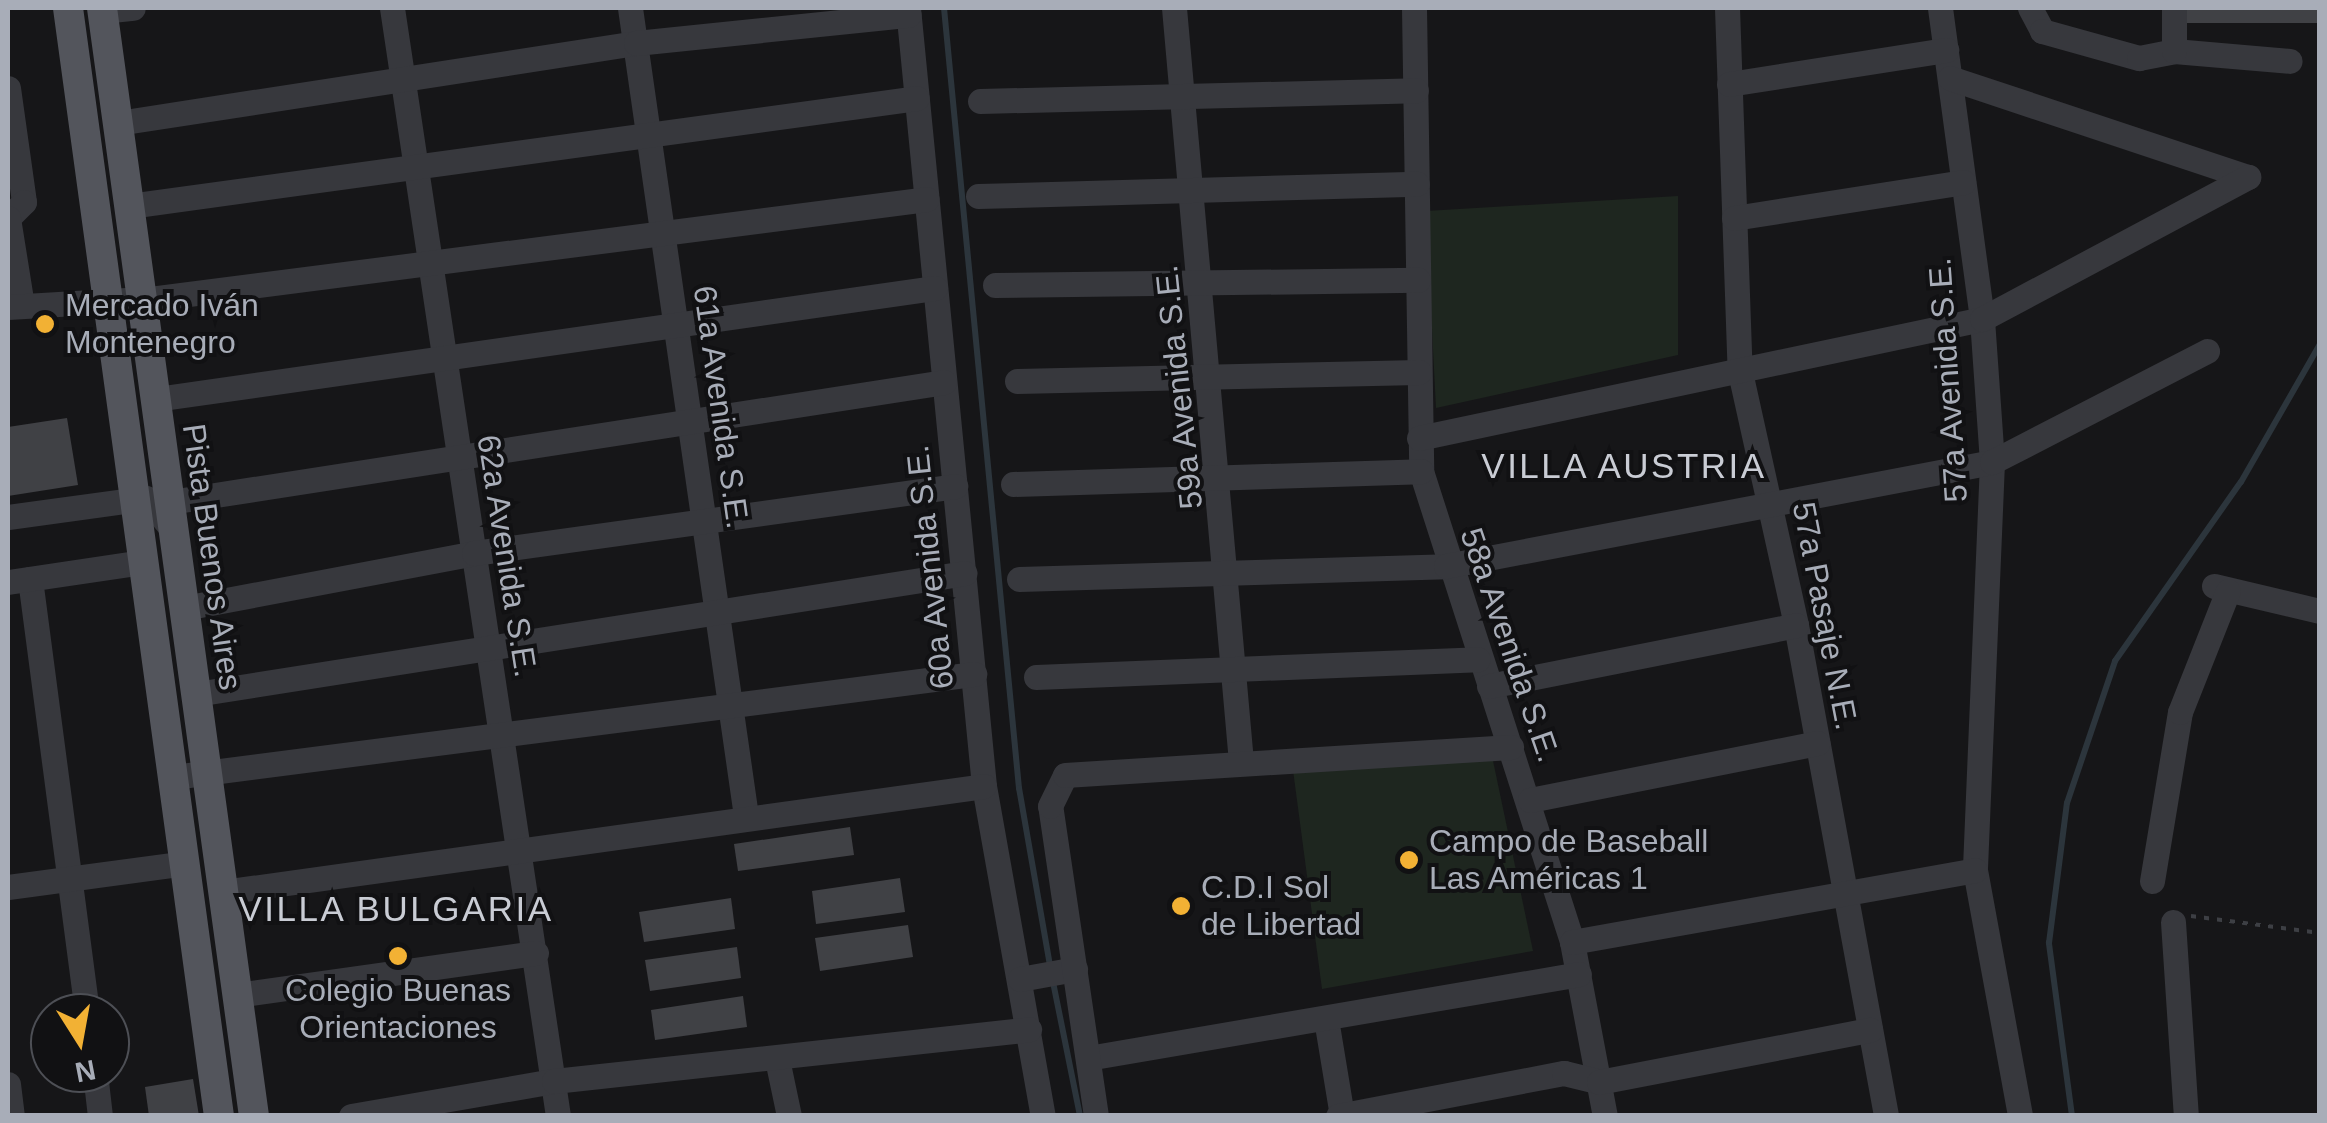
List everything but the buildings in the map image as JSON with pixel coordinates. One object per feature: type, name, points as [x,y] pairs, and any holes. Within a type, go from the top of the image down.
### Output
[{"type":"main road","name":"Pista Buenos Aires","points":[[68,8],[218,1116]]},
{"type":"main road","name":"Pista Buenos Aires","points":[[102,9],[254,1116]]},
{"type":"street","points":[[102,9],[133,8]]},
{"type":"street","name":"62a Avenida S.E.","points":[[392,8],[558,1116]]},
{"type":"street","name":"61a Avenida S.E.","points":[[630,8],[746,816]]},
{"type":"street","name":"59a Avenida S.E.","points":[[1174,8],[1222,478],[1241,761]]},
{"type":"street","name":"58a Avenida S.E.","points":[[1414,8],[1421,471],[1446,566],[1530,800],[1572,942],[1605,1116]]},
{"type":"street","name":"57a Pasaje N.E.","points":[[1726,8],[1740,372],[1796,625],[1870,1030],[1879,1114]]},
{"type":"street","name":"57a Avenida S.E.","points":[[1940,8],[1982,319],[1992,462],[1975,870],[2020,1116]]},
{"type":"street","points":[[2030,8],[2042,31],[2139,58],[2174,52],[2290,61]]},
{"type":"street","points":[[2174,8],[2174,52]]},
{"type":"street","points":[[118,122],[402,75],[908,12]]},
{"type":"street","name":"60a Avenida S.E.","points":[[908,12],[984,786],[1049,974],[1029,1029],[1043,1116]]},
{"type":"street","points":[[1729,84],[1946,50]]},
{"type":"street","points":[[1419,438],[1982,319],[2248,177],[1950,78]]},
{"type":"street","points":[[8,88],[24,202],[8,218],[15,306],[109,295],[126,299],[146,332]]},
{"type":"street","points":[[980,100],[1416,90]]},
{"type":"street","points":[[129,206],[916,98]]},
{"type":"street","points":[[1734,218],[1964,182]]},
{"type":"street","points":[[978,196],[1417,184]]},
{"type":"street","points":[[142,300],[926,200]]},
{"type":"street","points":[[995,286],[1418,280]]},
{"type":"street","points":[[156,399],[935,288]]},
{"type":"street","points":[[1019,579],[1446,566],[1992,462],[2208,351]]},
{"type":"street","points":[[1017,380],[1419,372]]},
{"type":"street","points":[[8,517],[135,498],[156,504],[172,516],[458,457],[944,382]]},
{"type":"street","points":[[1013,484],[1421,471]]},
{"type":"street","points":[[184,608],[474,553],[955,486]]},
{"type":"street","points":[[84,993],[70,879],[19,581],[144,562]]},
{"type":"street","points":[[196,694],[965,574]]},
{"type":"street","points":[[2152,881],[2180,712],[2221,588],[2320,611]]},
{"type":"street","points":[[1489,686],[1796,625]]},
{"type":"street","points":[[1036,677],[1478,659]]},
{"type":"street","points":[[173,777],[974,674]]},
{"type":"street","points":[[1530,800],[1818,743]]},
{"type":"street","points":[[1096,1116],[1088,1058],[1049,974],[1050,806],[1054,787],[1084,768],[1511,747]]},
{"type":"street","points":[[223,892],[746,816],[984,786]]},
{"type":"street","points":[[8,887],[185,863]]},
{"type":"street","points":[[1572,942],[1975,870]]},
{"type":"street","points":[[2173,922],[2186,1116]]},
{"type":"street","points":[[237,995],[536,953]]},
{"type":"street","points":[[1088,1058],[1579,974]]},
{"type":"street","points":[[1326,1019],[1340,1115],[1564,1074],[1599,1082],[1870,1030]]},
{"type":"street","points":[[352,1116],[554,1081],[1029,1029]]},
{"type":"street","points":[[778,1059],[789,1116]]},
{"type":"street","points":[[8,1084],[12,1116]]},
{"type":"path","points":[[2173,922],[2215,916],[2320,932]]},
{"type":"shaded area","points":[[1678,196],[1678,355],[1436,408],[1426,211]]},
{"type":"shaded area","name":"Campo de Baseball Las Américas 1","points":[[1492,756],[1533,951],[1322,989],[1293,770]]},
{"type":"waterway","points":[[944,8],[1019,788],[1050,965]]},
{"type":"waterway","points":[[2072,1116],[2049,943],[2067,803],[2115,661],[2241,482],[2320,344]]},
{"type":"waterway","points":[[1052,977],[1080,1116]]},
{"type":"place","name":"Mercado Iván Montenegro","points":[[45,324]]},
{"type":"place","name":"Campo de Baseball Las Américas 1","points":[[1409,860]]},
{"type":"place","name":"C.D.I Sol de Libertad","points":[[1181,906]]},
{"type":"place","name":"Colegio Buenas Orientaciones","points":[[398,956]]},
{"type":"district","name":"VILLA AUSTRIA","points":[[1624,466]]},
{"type":"district","name":"VILLA BULGARIA","points":[[396,909]]}]
